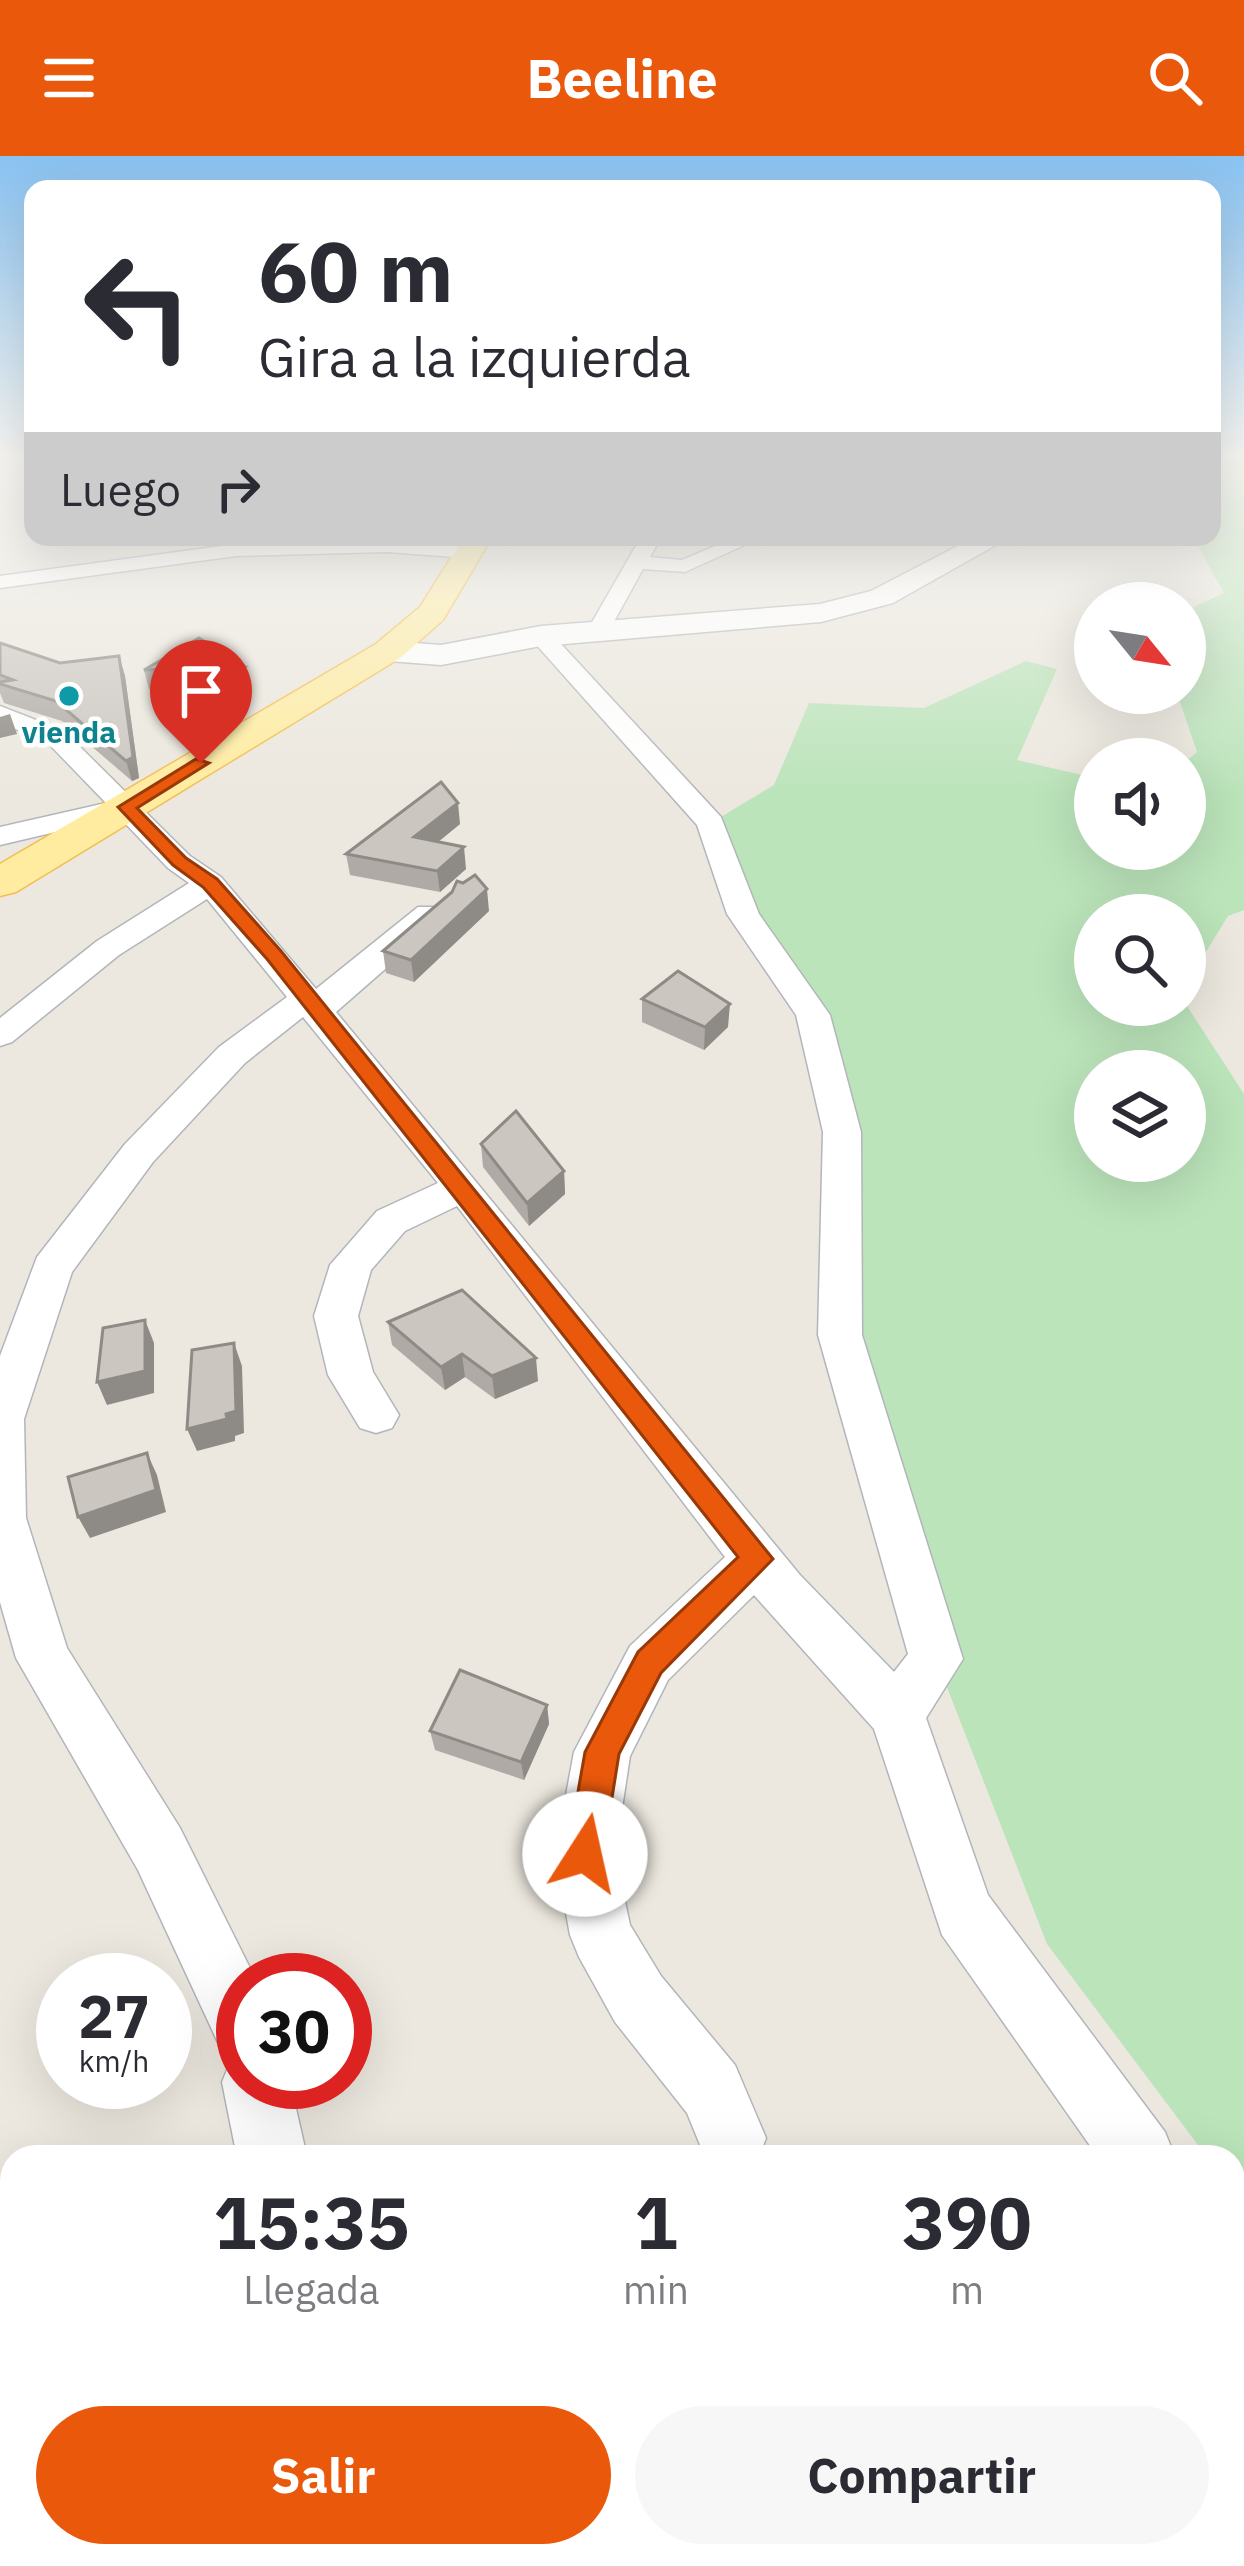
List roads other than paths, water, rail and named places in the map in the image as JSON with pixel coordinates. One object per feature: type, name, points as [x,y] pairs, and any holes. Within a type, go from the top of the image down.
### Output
[{"type":"main road","points":[[0,883],[388,651],[432,613],[458,569]]},
{"type":"main road","points":[[388,651],[441,655],[542,636],[821,614],[882,597],[934,569]]},
{"type":"street","points":[[0,582],[92,569]]},
{"type":"street","points":[[598,631],[633,569]]},
{"type":"street","points":[[542,636],[711,823],[742,914],[813,1015],[842,1132],[840,1335],[935,1659],[897,1714]]},
{"type":"street","points":[[0,714],[55,736],[179,862],[210,883],[463,1186],[757,1559],[897,1714],[964,1913],[1131,2145]]},
{"type":"street","points":[[0,836],[126,807]]},
{"type":"street","points":[[0,1035],[108,948],[210,883]]},
{"type":"street","points":[[216,1968],[159,1849],[43,1658],[2,1518],[1,1419],[52,1268],[139,1154],[232,1055],[313,1003],[440,904]]},
{"type":"street","points":[[376,1415],[351,1375],[336,1316],[351,1265],[391,1221],[463,1186]]},
{"type":"street","points":[[732,2138],[711,2089],[638,2000],[601,1936],[585,1854],[602,1752],[650,1663],[757,1559]]},
{"type":"street","points":[[262,2109],[269,2145]]},
{"type":"place","name":"vienda","points":[[69,696]]}]
